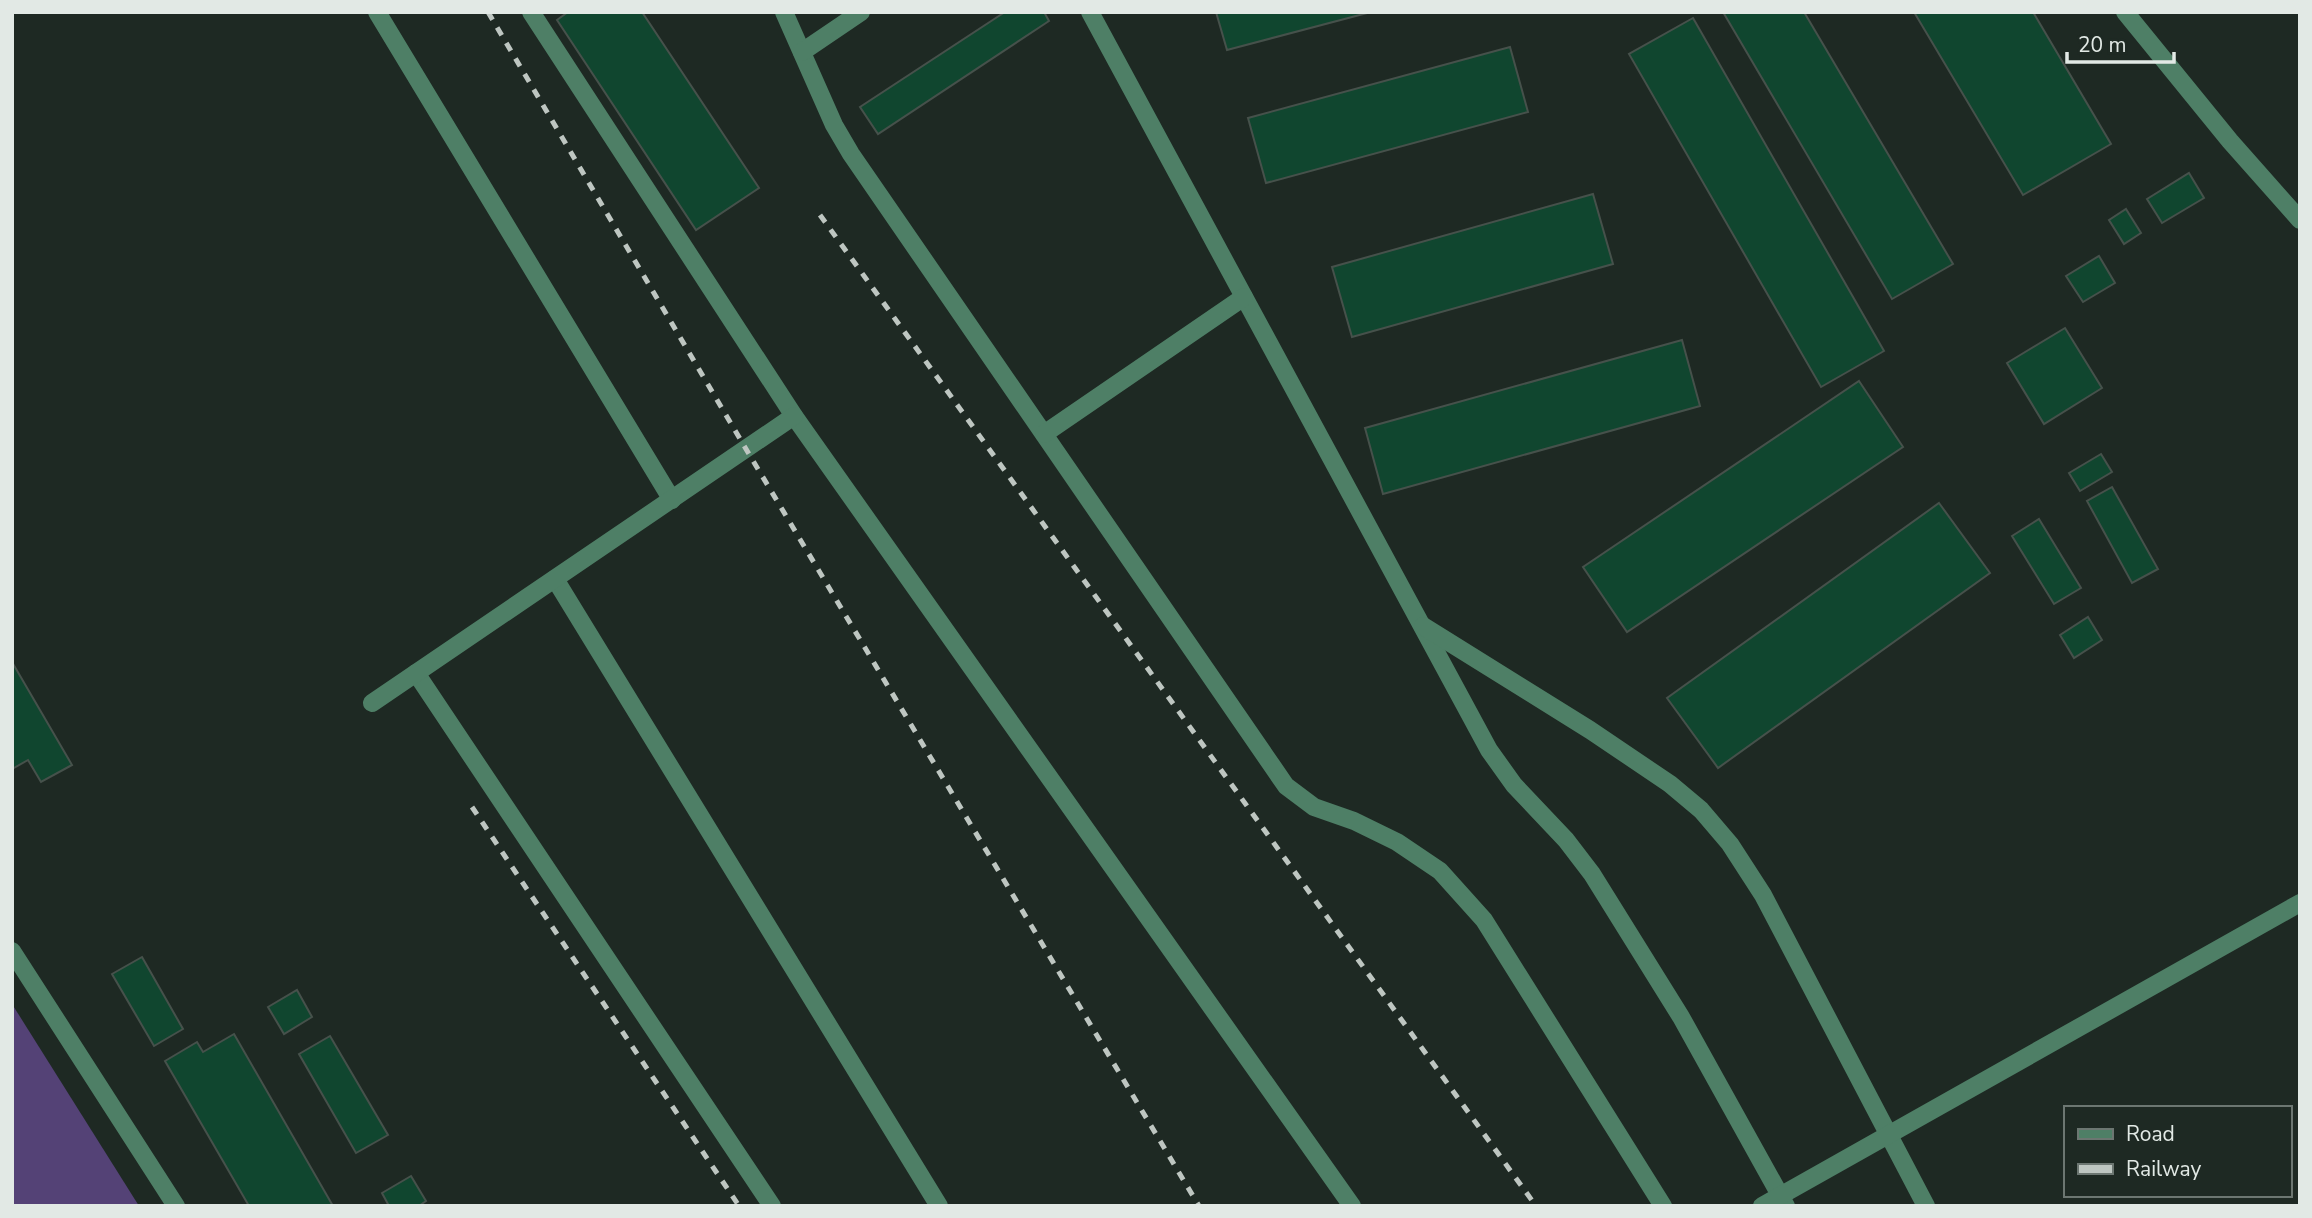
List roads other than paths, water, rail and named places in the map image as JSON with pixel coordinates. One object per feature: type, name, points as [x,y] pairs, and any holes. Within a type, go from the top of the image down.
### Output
[{"type":"street","points":[[377,12],[672,500]]},
{"type":"street","points":[[531,12],[794,416],[1352,1206]]},
{"type":"street","points":[[784,12],[834,125],[851,154],[1286,786],[1314,807],[1354,821],[1397,842],[1440,871],[1484,920],[1663,1206]]},
{"type":"street","points":[[802,51],[861,12]]},
{"type":"street","points":[[1090,12],[1489,750],[1514,785],[1566,840],[1592,874],[1681,1017],[1783,1201]]},
{"type":"street","points":[[2125,12],[2230,141],[2300,220]]},
{"type":"street","points":[[1044,434],[1244,297]]},
{"type":"street","points":[[372,704],[794,416]]},
{"type":"street","points":[[555,579],[939,1206]]},
{"type":"street","points":[[1420,624],[1590,730],[1670,784],[1701,810],[1730,844],[1763,895],[1926,1206]]},
{"type":"street","points":[[416,673],[772,1206]]},
{"type":"street","points":[[1762,1206],[1783,1201],[1889,1134],[2300,903]]},
{"type":"street","points":[[12,951],[176,1206]]},
{"type":"railway","points":[[488,12],[1199,1206]]},
{"type":"railway","points":[[820,215],[1536,1206]]},
{"type":"railway","points":[[472,807],[739,1206]]}]
